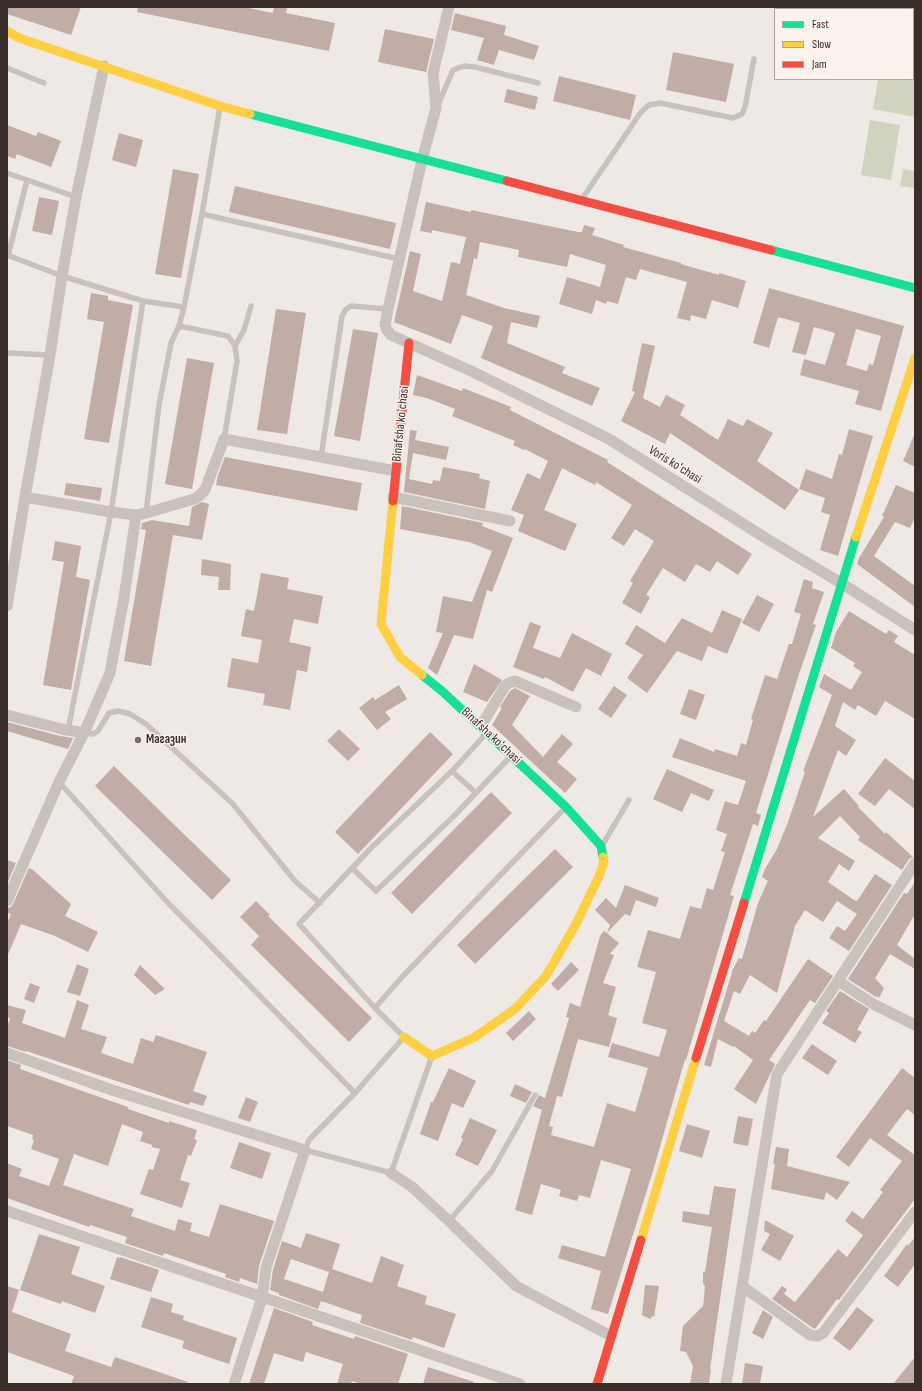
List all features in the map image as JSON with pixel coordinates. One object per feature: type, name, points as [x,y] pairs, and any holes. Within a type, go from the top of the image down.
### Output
[{"type":"street","points":[[388,309],[422,160],[436,108],[433,73],[448,7]]},
{"type":"street","points":[[7,31],[19,38],[220,106],[915,288]]},
{"type":"street","points":[[7,606],[24,496],[50,355],[76,197],[104,66]]},
{"type":"street","name":"Voris koʻchasi","points":[[388,309],[385,325],[391,335],[472,371],[609,439],[915,630]]},
{"type":"street","name":"Binafsha koʻchasi","points":[[409,343],[381,624],[400,657],[442,691],[483,728],[566,807],[601,846]]},
{"type":"street","points":[[597,1384],[664,1168],[712,1005],[760,855],[841,583],[915,358]]},
{"type":"street","points":[[24,496],[111,512],[141,514],[194,499],[205,490],[224,439],[396,471]]},
{"type":"street","points":[[393,497],[510,521]]},
{"type":"street","points":[[7,901],[110,673],[141,514]]},
{"type":"street","points":[[483,728],[505,686],[509,682],[515,681],[576,707]]},
{"type":"street","points":[[7,715],[84,733]]},
{"type":"street","points":[[404,1037],[432,1056],[475,1037],[515,1009],[546,976],[576,924],[600,874],[604,860],[601,846]]},
{"type":"street","points":[[726,1384],[777,1074],[915,863]]},
{"type":"street","points":[[838,982],[875,1006],[915,1025]]},
{"type":"street","points":[[7,1053],[112,1090],[305,1150],[266,1268],[262,1298],[234,1384]]},
{"type":"street","points":[[391,1172],[412,1188],[449,1221],[516,1286],[611,1336]]},
{"type":"street","points":[[7,1211],[520,1384]]},
{"type":"street","points":[[742,1286],[810,1335],[818,1336],[823,1333],[915,1212]]},
{"type":"lane","points":[[580,201],[641,112],[649,104],[660,102],[733,118],[742,114],[746,107],[754,59]]},
{"type":"lane","points":[[436,108],[453,70],[464,66],[475,67],[538,83]]},
{"type":"lane","points":[[7,68],[44,83]]},
{"type":"lane","points":[[141,514],[171,343],[179,326],[184,307],[202,214],[220,106]]},
{"type":"lane","points":[[7,173],[76,197]]},
{"type":"lane","points":[[27,180],[8,256],[62,276],[143,301],[184,307]]},
{"type":"lane","points":[[202,214],[399,259]]},
{"type":"lane","points":[[68,730],[111,512],[143,301]]},
{"type":"lane","points":[[235,346],[244,330],[252,306]]},
{"type":"lane","points":[[321,457],[342,316],[346,309],[351,306],[388,309]]},
{"type":"lane","points":[[179,326],[228,336],[235,346],[237,361],[224,439]]},
{"type":"lane","points":[[7,353],[50,355]]},
{"type":"lane","points":[[84,733],[93,734],[98,731],[109,713],[118,710],[130,714],[146,724],[232,804],[295,881],[320,903]]},
{"type":"lane","points":[[432,1056],[391,1172],[305,1150],[309,1140],[354,1093],[404,1037],[375,1008],[299,924],[372,847],[452,771],[483,737],[483,728]]},
{"type":"lane","points":[[352,868],[376,891],[455,815],[511,755]]},
{"type":"lane","points":[[452,771],[476,793]]},
{"type":"lane","points":[[60,782],[169,904],[354,1093]]},
{"type":"lane","points":[[601,846],[629,800]]},
{"type":"lane","points":[[375,1008],[566,807]]},
{"type":"lane","points":[[449,1221],[492,1170],[535,1095]]},
{"type":"green space","points":[[915,75],[915,117],[873,109],[878,80],[914,80]]},
{"type":"green space","points":[[870,120],[900,125],[891,180],[861,175]]},
{"type":"green space","points":[[903,169],[915,171],[915,188],[900,186]]},
{"type":"building","points":[[7,7],[81,7],[71,35],[7,14]]},
{"type":"building","points":[[138,7],[244,7],[273,13],[274,7],[287,7],[286,13],[335,23],[329,51],[137,12]]},
{"type":"building","points":[[455,13],[506,26],[504,35],[539,46],[534,60],[499,50],[494,65],[477,60],[484,38],[451,30]]},
{"type":"building","points":[[385,29],[434,39],[426,72],[378,62]]},
{"type":"building","points":[[673,52],[734,64],[726,102],[666,90]]},
{"type":"building","points":[[559,76],[636,95],[630,120],[553,101]]},
{"type":"building","points":[[507,89],[538,97],[535,110],[504,102]]},
{"type":"building","points":[[7,125],[36,136],[38,132],[61,141],[51,167],[17,154],[15,159],[7,156]]},
{"type":"building","points":[[119,133],[143,140],[136,167],[112,160]]},
{"type":"building","points":[[173,169],[199,174],[181,278],[155,274]]},
{"type":"building","points":[[235,186],[396,223],[390,249],[229,212]]},
{"type":"building","points":[[39,197],[59,201],[52,235],[32,231]]},
{"type":"building","points":[[426,202],[578,232],[582,232],[584,225],[595,228],[592,235],[624,245],[623,247],[719,275],[719,273],[746,281],[738,308],[712,300],[706,319],[691,315],[690,321],[677,318],[687,282],[640,269],[636,280],[626,277],[618,304],[607,301],[606,304],[596,300],[592,314],[559,304],[567,277],[600,287],[606,265],[570,254],[567,267],[518,257],[519,250],[480,242],[477,259],[474,258],[466,295],[504,308],[540,316],[537,328],[511,322],[507,343],[565,367],[562,373],[600,388],[592,406],[481,358],[493,326],[462,315],[451,344],[394,322],[410,251],[421,254],[413,291],[442,301],[451,262],[460,264],[466,237],[432,230],[432,233],[420,231]]},
{"type":"building","points":[[769,288],[904,326],[881,411],[855,404],[859,391],[800,375],[804,359],[825,365],[835,333],[814,327],[806,355],[792,352],[800,323],[778,317],[769,348],[753,343]],"holes":[[[856,329],[881,336],[873,365],[869,364],[867,371],[846,365]]]},
{"type":"building","points":[[91,293],[108,296],[108,300],[133,305],[109,443],[84,439],[104,322],[87,319]]},
{"type":"building","points":[[276,309],[306,313],[287,434],[257,430]]},
{"type":"building","points":[[353,329],[378,333],[360,441],[334,436]]},
{"type":"building","points":[[642,343],[655,346],[643,398],[660,407],[666,395],[685,405],[680,415],[718,440],[728,419],[743,426],[747,419],[773,433],[757,461],[799,490],[785,510],[670,433],[665,444],[621,421],[635,392],[632,391]]},
{"type":"building","points":[[187,358],[214,363],[192,489],[165,484]]},
{"type":"building","points":[[417,375],[462,391],[463,388],[511,407],[510,410],[608,460],[607,462],[752,554],[738,575],[717,561],[710,572],[696,564],[685,582],[663,568],[646,595],[650,597],[641,614],[622,603],[633,583],[630,581],[654,541],[635,529],[624,546],[611,538],[632,505],[596,482],[595,485],[562,468],[544,510],[577,524],[565,551],[518,531],[524,515],[511,510],[527,473],[540,479],[548,461],[525,449],[524,450],[513,445],[515,441],[452,416],[455,409],[427,398],[413,395]]},
{"type":"building","points":[[849,429],[873,436],[838,556],[820,550],[830,515],[821,512],[825,498],[799,489],[806,469],[832,479],[839,454],[842,455]]},
{"type":"building","points":[[410,430],[417,431],[415,440],[449,447],[446,460],[413,453],[409,479],[432,484],[433,480],[440,481],[443,467],[480,474],[479,478],[490,481],[485,509],[404,492]]},
{"type":"building","points":[[915,433],[915,467],[903,461]]},
{"type":"building","points":[[225,457],[362,483],[357,511],[216,485]]},
{"type":"building","points":[[66,483],[102,488],[100,501],[64,495]]},
{"type":"building","points":[[896,485],[915,493],[915,517],[910,528],[895,522],[874,556],[915,586],[915,607],[857,564],[859,558],[884,517],[882,516]]},
{"type":"building","points":[[202,502],[209,504],[202,540],[173,535],[151,666],[124,661],[146,530],[141,529],[142,523],[152,520],[189,526],[192,507]]},
{"type":"building","points":[[402,506],[483,523],[482,526],[513,538],[492,592],[487,590],[473,639],[454,635],[437,675],[428,668],[443,633],[436,632],[443,596],[472,602],[492,551],[469,542],[400,529]]},
{"type":"building","points":[[55,541],[81,546],[76,577],[90,580],[71,690],[43,685],[64,562],[52,560]]},
{"type":"building","points":[[202,559],[231,564],[230,590],[218,590],[219,577],[201,575]]},
{"type":"building","points":[[261,573],[289,578],[287,589],[323,596],[318,624],[294,619],[289,642],[311,647],[307,672],[297,670],[290,710],[263,705],[265,694],[227,687],[232,658],[258,663],[262,640],[241,636],[246,609],[254,611]]},
{"type":"building","points":[[804,579],[813,582],[812,588],[824,592],[813,624],[816,625],[799,674],[756,813],[761,815],[758,826],[753,824],[730,895],[734,896],[653,1171],[608,1314],[591,1309],[601,1271],[558,1258],[562,1245],[605,1257],[631,1169],[601,1160],[590,1198],[579,1195],[577,1201],[559,1196],[561,1190],[541,1184],[532,1215],[515,1210],[542,1110],[533,1106],[539,1095],[545,1098],[569,1018],[566,1017],[570,1003],[580,1007],[600,936],[604,931],[619,943],[610,954],[614,955],[603,983],[616,987],[608,1015],[617,1018],[609,1047],[578,1039],[562,1097],[557,1096],[549,1126],[553,1127],[551,1135],[594,1147],[607,1103],[635,1112],[648,1068],[608,1057],[612,1043],[659,1057],[667,1030],[642,1023],[656,972],[637,967],[648,930],[680,939],[690,906],[701,909],[707,888],[713,890],[725,852],[721,851],[727,834],[716,830],[725,801],[738,805],[746,781],[672,757],[680,738],[714,752],[715,749],[737,756],[741,743],[746,745],[753,720],[751,719],[765,675],[777,679],[789,644],[792,644],[801,614],[794,612]]},
{"type":"building","points":[[757,595],[774,604],[759,632],[742,623]]},
{"type":"building","points":[[722,610],[742,619],[727,654],[708,646],[702,661],[677,651],[647,693],[627,678],[643,655],[625,644],[636,625],[665,643],[682,618],[712,633]]},
{"type":"building","points":[[849,611],[886,634],[889,630],[898,636],[894,642],[915,655],[915,719],[885,701],[876,716],[858,705],[855,710],[843,702],[835,726],[856,740],[846,756],[838,750],[813,817],[844,789],[859,806],[858,807],[885,834],[886,832],[913,857],[909,859],[902,870],[858,840],[860,837],[840,816],[818,838],[855,861],[849,871],[839,864],[828,882],[854,900],[857,901],[875,874],[892,885],[849,951],[829,938],[837,926],[845,931],[857,914],[837,901],[823,922],[805,910],[795,926],[777,993],[750,975],[740,994],[734,991],[724,1021],[749,1036],[752,1031],[755,1033],[764,1020],[766,1021],[808,959],[833,976],[815,1003],[810,1000],[769,1060],[775,1064],[756,1104],[734,1089],[753,1060],[734,1046],[733,1047],[718,1039],[711,1067],[704,1065],[733,969],[739,958],[742,959],[758,903],[768,881],[762,877],[777,849],[788,822],[805,772],[803,771],[832,695],[819,687],[824,674],[851,690],[862,672],[853,666],[855,663],[831,648],[836,632]]},
{"type":"building","points":[[530,622],[541,626],[533,648],[560,658],[572,633],[612,654],[601,676],[586,668],[573,692],[545,677],[544,679],[513,667]]},
{"type":"building","points":[[474,664],[502,680],[487,702],[463,692]]},
{"type":"building","points":[[399,685],[407,699],[385,712],[391,719],[377,730],[359,708],[373,697],[375,700]]},
{"type":"building","points":[[614,686],[627,695],[611,718],[598,709]]},
{"type":"building","points":[[515,688],[530,696],[512,725],[543,757],[562,734],[573,744],[557,762],[577,779],[565,793],[492,725],[502,708],[500,707],[510,691]]},
{"type":"building","points":[[689,689],[705,695],[696,720],[680,714]]},
{"type":"building","points":[[7,722],[73,738],[68,749],[7,731]]},
{"type":"building","points":[[339,729],[360,749],[348,761],[327,741]]},
{"type":"building","points":[[430,732],[453,754],[358,854],[335,832]]},
{"type":"building","points":[[885,758],[915,781],[915,809],[889,789],[875,806],[858,794]]},
{"type":"building","points":[[114,766],[231,880],[212,900],[95,786]]},
{"type":"building","points":[[667,769],[714,790],[709,801],[691,793],[682,812],[653,799]]},
{"type":"building","points":[[491,792],[512,813],[412,914],[391,893]]},
{"type":"building","points":[[555,849],[573,867],[475,964],[457,945]]},
{"type":"building","points":[[7,860],[16,863],[7,884]]},
{"type":"building","points":[[29,868],[71,904],[65,916],[98,932],[88,952],[55,936],[21,924],[7,957],[7,924],[11,914],[7,913],[7,908],[11,907],[13,904]]},
{"type":"building","points":[[915,882],[915,914],[897,945],[915,959],[915,969],[890,954],[875,978],[884,988],[879,998],[848,979],[904,893],[907,894]]},
{"type":"building","points":[[625,885],[659,898],[656,907],[636,900],[630,916],[625,914],[607,933],[610,925],[595,910],[606,898],[616,908]]},
{"type":"building","points":[[256,901],[270,915],[268,916],[372,1018],[349,1042],[251,945],[259,936],[240,917]]},
{"type":"building","points":[[571,962],[579,970],[558,991],[551,984]]},
{"type":"building","points":[[77,964],[89,969],[80,996],[67,992]]},
{"type":"building","points":[[140,965],[165,989],[155,995],[134,975]]},
{"type":"building","points":[[30,983],[40,987],[34,1003],[24,999]]},
{"type":"building","points":[[840,991],[869,1009],[857,1030],[862,1032],[855,1043],[822,1023],[829,1013],[826,1011]]},
{"type":"building","points":[[77,1000],[89,1005],[81,1029],[107,1037],[101,1053],[133,1064],[141,1038],[153,1042],[156,1035],[207,1052],[193,1091],[207,1096],[203,1106],[190,1102],[189,1105],[7,1046],[7,1028],[10,1018],[7,1017],[7,1005],[26,1010],[22,1023],[65,1038]]},
{"type":"building","points":[[529,1011],[536,1019],[513,1041],[506,1033]]},
{"type":"building","points":[[812,1044],[837,1061],[828,1075],[802,1058]]},
{"type":"building","points":[[7,1060],[21,1065],[20,1069],[128,1107],[128,1109],[169,1123],[169,1121],[197,1130],[194,1139],[197,1140],[191,1156],[188,1155],[180,1180],[190,1183],[182,1208],[140,1194],[149,1169],[153,1170],[160,1149],[140,1141],[143,1132],[122,1124],[108,1166],[74,1154],[63,1185],[134,1209],[131,1216],[175,1231],[178,1219],[192,1223],[190,1231],[209,1237],[220,1204],[274,1221],[259,1266],[257,1284],[240,1278],[239,1282],[225,1277],[226,1274],[164,1253],[163,1256],[125,1243],[127,1237],[90,1225],[89,1227],[7,1198],[7,1163],[22,1169],[19,1176],[49,1186],[59,1159],[31,1149],[34,1140],[32,1139],[33,1135],[7,1126]]},
{"type":"building","points":[[449,1068],[476,1081],[463,1108],[452,1103],[438,1141],[420,1134],[431,1102],[433,1102]]},
{"type":"building","points":[[902,1068],[915,1078],[915,1115],[907,1109],[887,1135],[915,1155],[915,1199],[839,1300],[837,1299],[815,1329],[772,1299],[782,1286],[787,1289],[784,1294],[795,1302],[838,1249],[847,1257],[863,1235],[845,1221],[852,1211],[863,1219],[883,1192],[880,1190],[902,1161],[870,1138],[849,1167],[836,1157]]},
{"type":"building","points":[[515,1084],[532,1092],[526,1103],[510,1096]]},
{"type":"building","points":[[246,1097],[258,1102],[250,1122],[238,1118]]},
{"type":"building","points":[[738,1116],[753,1119],[748,1146],[733,1143]]},
{"type":"building","points":[[470,1118],[497,1130],[478,1166],[455,1155],[463,1139],[461,1138]]},
{"type":"building","points":[[687,1124],[710,1131],[702,1158],[679,1151]]},
{"type":"building","points":[[239,1142],[271,1153],[262,1179],[230,1168]]},
{"type":"building","points":[[776,1147],[789,1149],[787,1166],[850,1182],[837,1200],[826,1192],[824,1200],[771,1189]]},
{"type":"building","points":[[714,1186],[736,1189],[709,1384],[690,1384],[693,1366],[686,1352],[680,1351],[683,1326],[703,1306],[705,1287],[703,1283],[703,1272],[705,1272],[712,1227],[682,1222],[683,1211],[709,1215]]},
{"type":"building","points":[[765,1220],[794,1236],[780,1261],[761,1250],[770,1234],[764,1231]]},
{"type":"building","points":[[306,1233],[340,1244],[332,1269],[372,1283],[381,1256],[404,1265],[397,1286],[427,1296],[425,1304],[456,1314],[444,1348],[413,1337],[412,1340],[360,1323],[362,1315],[321,1301],[318,1309],[279,1295],[279,1293],[270,1290],[273,1270],[282,1241],[301,1248]],"holes":[[[291,1259],[329,1272],[323,1292],[284,1279]]]},
{"type":"building","points":[[39,1234],[80,1247],[71,1274],[105,1286],[95,1313],[62,1301],[61,1304],[20,1290]]},
{"type":"building","points":[[915,1237],[915,1264],[898,1287],[884,1276],[907,1244],[908,1246]]},
{"type":"building","points":[[117,1257],[159,1270],[151,1292],[110,1279]]},
{"type":"building","points":[[645,1285],[659,1286],[654,1317],[652,1316],[650,1319],[642,1315]]},
{"type":"building","points":[[7,1286],[19,1290],[12,1312],[71,1334],[65,1351],[111,1367],[115,1357],[188,1382],[187,1384],[71,1384],[74,1376],[7,1352]]},
{"type":"building","points":[[151,1297],[173,1304],[171,1312],[184,1316],[183,1320],[237,1338],[229,1364],[182,1348],[184,1341],[141,1327]]},
{"type":"building","points":[[857,1307],[874,1320],[850,1351],[833,1338]]},
{"type":"building","points":[[274,1308],[313,1322],[312,1325],[354,1339],[355,1336],[408,1354],[398,1384],[361,1384],[352,1381],[351,1384],[337,1384],[343,1364],[306,1352],[303,1362],[274,1353],[264,1384],[249,1384]]},
{"type":"building","points":[[763,1310],[773,1317],[763,1339],[752,1333]]},
{"type":"building","points":[[915,1357],[915,1384],[893,1384]]},
{"type":"building","points":[[745,1363],[763,1366],[760,1384],[742,1384]]},
{"type":"building","points":[[428,1367],[474,1382],[474,1384],[423,1384]]},
{"type":"traffic: fast","points":[[250,114],[507,181]]},
{"type":"traffic: fast","points":[[771,250],[915,288]]},
{"type":"traffic: fast","points":[[744,903],[856,537]]},
{"type":"traffic: fast","points":[[422,675],[442,691],[566,807],[601,846],[603,857]]},
{"type":"traffic: slow","points":[[7,31],[19,38],[220,106],[250,114]]},
{"type":"traffic: slow","points":[[856,537],[915,358]]},
{"type":"traffic: slow","points":[[393,501],[381,624],[400,657],[422,675]]},
{"type":"traffic: slow","points":[[404,1037],[432,1056],[475,1037],[515,1009],[546,976],[576,924],[600,874],[604,861],[603,857]]},
{"type":"traffic: slow","points":[[641,1240],[696,1058]]},
{"type":"traffic: jam","points":[[507,181],[771,250]]},
{"type":"traffic: jam","points":[[393,501],[409,343]]},
{"type":"traffic: jam","points":[[696,1058],[744,903]]},
{"type":"traffic: jam","points":[[597,1384],[641,1240]]},
{"type":"place","name":"Магазин","points":[[138,740]]}]
